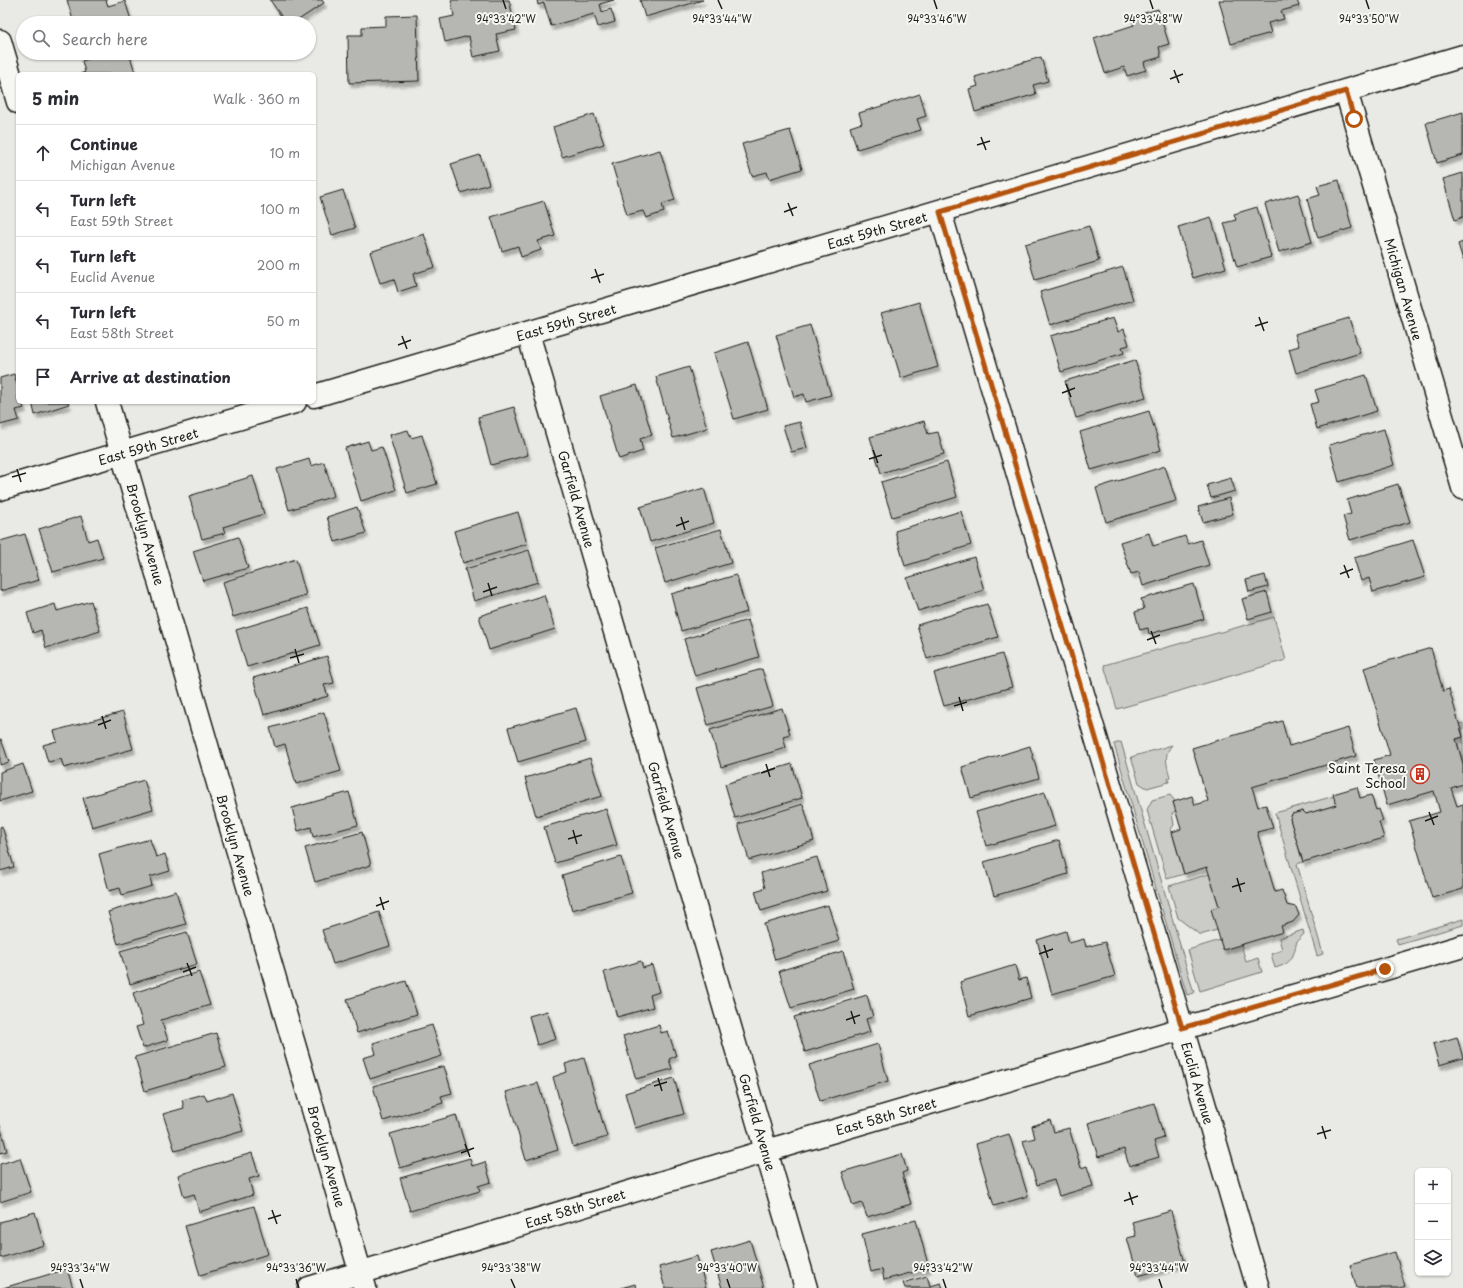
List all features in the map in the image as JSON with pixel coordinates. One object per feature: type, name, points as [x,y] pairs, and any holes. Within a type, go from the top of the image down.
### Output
[{"type":"street","points":[[0,41],[16,95]]},
{"type":"street","name":"East 59th Street","points":[[316,395],[1463,56]]},
{"type":"street","name":"Michigan Avenue","points":[[1346,91],[1463,488]]},
{"type":"street","name":"Euclid Avenue","points":[[940,212],[1258,1288]]},
{"type":"street","name":"Garfield Avenue","points":[[528,333],[806,1288]]},
{"type":"street","name":"Brooklyn Avenue","points":[[108,404],[363,1280]]},
{"type":"street","name":"East 59th Street","points":[[0,489],[288,404]]},
{"type":"street","name":"East 58th Street","points":[[309,1288],[363,1280],[766,1151],[1463,946]]},
{"type":"shaded area","points":[[1274,617],[1286,660],[1117,709],[1104,665]]},
{"type":"shaded area","points":[[1463,723],[1463,737],[1459,724]]},
{"type":"shaded area","points":[[1463,737],[1463,764],[1456,739]]},
{"type":"shaded area","points":[[1121,742],[1194,993],[1187,995],[1114,744]]},
{"type":"shaded area","points":[[1172,745],[1167,753],[1167,764],[1170,777],[1168,778],[1169,782],[1147,788],[1139,783],[1131,757]]},
{"type":"shaded area","points":[[1170,795],[1175,801],[1173,802],[1176,811],[1172,813],[1174,825],[1171,829],[1184,874],[1167,879],[1147,810],[1152,800]]},
{"type":"shaded area","points":[[1334,796],[1336,805],[1306,814],[1303,811],[1292,814],[1290,819],[1303,862],[1297,864],[1323,954],[1317,956],[1275,813]]},
{"type":"shaded area","points":[[1209,874],[1219,906],[1217,930],[1200,935],[1178,918],[1169,886]]},
{"type":"shaded area","points":[[1463,919],[1463,925],[1398,944],[1396,939]]},
{"type":"shaded area","points":[[1303,930],[1304,934],[1297,941],[1291,959],[1285,964],[1275,968],[1271,954],[1282,950],[1279,938]]},
{"type":"shaded area","points":[[1220,940],[1241,944],[1246,962],[1258,958],[1262,972],[1200,991],[1188,950]]},
{"type":"building","points":[[67,0],[106,0],[108,6],[125,1],[130,16],[72,16]]},
{"type":"building","points":[[270,0],[322,0],[324,3],[304,16],[281,16]]},
{"type":"building","points":[[451,0],[509,0],[516,30],[496,34],[500,51],[473,57],[469,36],[445,42],[440,19],[454,16]]},
{"type":"building","points":[[537,0],[614,0],[600,4],[602,12],[611,9],[615,22],[598,27],[594,14],[551,26],[544,3],[538,5]]},
{"type":"building","points":[[640,0],[703,0],[645,17]]},
{"type":"building","points":[[1219,0],[1297,0],[1299,6],[1281,11],[1284,19],[1268,23],[1271,33],[1231,44]]},
{"type":"building","points":[[1158,9],[1169,44],[1159,47],[1161,57],[1144,62],[1146,70],[1127,76],[1124,67],[1105,73],[1094,38],[1134,25],[1131,17]]},
{"type":"building","points":[[417,15],[419,81],[349,83],[348,35],[362,35],[362,27],[386,26],[386,16]]},
{"type":"building","points":[[1041,57],[1048,81],[1033,85],[1036,94],[975,112],[969,89],[978,86],[975,77]]},
{"type":"building","points":[[131,60],[135,72],[85,72],[82,61]]},
{"type":"building","points":[[920,94],[926,116],[917,119],[921,130],[857,149],[850,127],[862,123],[859,113]]},
{"type":"building","points":[[1463,112],[1463,155],[1437,163],[1426,123]]},
{"type":"building","points":[[594,114],[604,144],[562,157],[553,127]]},
{"type":"building","points":[[790,130],[802,169],[769,179],[767,172],[752,176],[742,144]]},
{"type":"building","points":[[660,150],[675,200],[662,204],[664,212],[646,218],[643,211],[627,215],[612,164]]},
{"type":"building","points":[[480,155],[489,184],[461,193],[451,164]]},
{"type":"building","points":[[1463,173],[1463,217],[1455,220],[1443,179]]},
{"type":"building","points":[[1339,180],[1352,228],[1318,238],[1307,199],[1320,195],[1317,186]]},
{"type":"building","points":[[343,190],[355,228],[332,235],[320,197]]},
{"type":"building","points":[[1298,194],[1312,242],[1279,252],[1265,204]]},
{"type":"building","points":[[544,201],[555,236],[538,241],[541,250],[521,257],[518,246],[502,251],[491,217]]},
{"type":"building","points":[[1257,207],[1271,257],[1237,267],[1224,223],[1236,220],[1234,214]]},
{"type":"building","points":[[1211,217],[1226,268],[1193,278],[1178,227]]},
{"type":"building","points":[[1089,226],[1099,261],[1035,280],[1025,244]]},
{"type":"building","points":[[424,234],[435,267],[413,274],[416,286],[398,292],[394,279],[380,283],[370,252]]},
{"type":"building","points":[[1463,242],[1463,260],[1458,244]]},
{"type":"building","points":[[1123,267],[1133,300],[1050,325],[1040,292]]},
{"type":"building","points":[[919,302],[938,367],[901,378],[881,313]]},
{"type":"building","points":[[1113,318],[1118,332],[1124,329],[1129,345],[1122,347],[1124,353],[1061,372],[1050,336]]},
{"type":"building","points":[[1349,318],[1360,353],[1296,373],[1289,349],[1299,346],[1295,334]]},
{"type":"building","points":[[810,325],[831,395],[806,402],[804,394],[794,397],[776,335]]},
{"type":"building","points":[[748,342],[768,409],[734,419],[714,353]]},
{"type":"building","points":[[1135,360],[1146,397],[1076,418],[1065,381]]},
{"type":"building","points":[[689,367],[707,428],[673,438],[656,377]]},
{"type":"building","points":[[14,374],[16,381],[16,404],[23,404],[24,408],[16,410],[19,420],[0,425],[0,378]]},
{"type":"building","points":[[1366,375],[1377,411],[1317,429],[1310,404],[1319,402],[1315,390]]},
{"type":"building","points":[[637,385],[652,435],[640,439],[643,451],[619,459],[600,396]]},
{"type":"building","points":[[32,404],[69,404],[35,415]]},
{"type":"building","points":[[514,407],[528,455],[491,465],[478,417]]},
{"type":"building","points":[[1149,411],[1161,450],[1091,470],[1080,432]]},
{"type":"building","points":[[924,421],[928,434],[938,432],[944,454],[881,473],[870,437]]},
{"type":"building","points":[[800,422],[807,448],[791,452],[783,426]]},
{"type":"building","points":[[1384,429],[1394,465],[1339,482],[1329,445]]},
{"type":"building","points":[[408,430],[411,438],[422,435],[437,484],[407,493],[389,435]]},
{"type":"building","points":[[368,441],[371,450],[382,447],[396,490],[361,501],[345,448]]},
{"type":"building","points":[[309,459],[311,466],[324,462],[334,496],[289,510],[277,469]]},
{"type":"building","points":[[947,462],[957,497],[892,517],[881,482]]},
{"type":"building","points":[[1165,466],[1176,501],[1106,522],[1096,488]]},
{"type":"building","points":[[253,476],[264,514],[223,527],[225,533],[202,539],[189,496]]},
{"type":"building","points":[[1231,478],[1235,491],[1211,498],[1207,485]]},
{"type":"building","points":[[1398,484],[1410,522],[1350,540],[1343,516],[1351,514],[1347,500]]},
{"type":"building","points":[[704,488],[714,523],[650,542],[640,507]]},
{"type":"building","points":[[1229,498],[1233,514],[1203,522],[1198,507]]},
{"type":"building","points":[[357,507],[366,533],[335,542],[327,517]]},
{"type":"building","points":[[961,511],[971,545],[905,566],[895,531]]},
{"type":"building","points":[[518,512],[527,544],[463,563],[454,531]]},
{"type":"building","points":[[81,516],[88,541],[97,538],[103,558],[53,572],[39,529]]},
{"type":"building","points":[[721,529],[731,563],[665,583],[655,548]]},
{"type":"building","points":[[1149,533],[1153,546],[1185,536],[1188,544],[1201,540],[1209,565],[1143,586],[1139,572],[1131,574],[1120,542]]},
{"type":"building","points":[[25,534],[39,580],[0,591],[0,541]]},
{"type":"building","points":[[238,537],[248,568],[203,581],[193,551]]},
{"type":"building","points":[[1413,540],[1425,577],[1373,592],[1369,578],[1361,581],[1354,558]]},
{"type":"building","points":[[529,550],[538,582],[474,601],[465,569]]},
{"type":"building","points":[[974,557],[984,590],[918,611],[907,578]]},
{"type":"building","points":[[296,559],[306,595],[233,617],[223,582]]},
{"type":"building","points":[[736,575],[747,612],[681,631],[671,594]]},
{"type":"building","points":[[1265,575],[1268,587],[1249,592],[1246,580]]},
{"type":"building","points":[[1194,584],[1204,619],[1149,634],[1148,628],[1140,630],[1135,612],[1144,609],[1141,599]]},
{"type":"building","points":[[1267,592],[1272,612],[1248,619],[1242,599]]},
{"type":"building","points":[[544,595],[555,629],[489,650],[479,616]]},
{"type":"building","points":[[91,601],[100,631],[46,648],[41,630],[33,633],[27,613],[55,604],[57,611]]},
{"type":"building","points":[[987,604],[998,637],[927,659],[917,625]]},
{"type":"building","points":[[308,608],[320,645],[247,667],[236,630]]},
{"type":"building","points":[[748,620],[759,657],[695,676],[684,639]]},
{"type":"building","name":"Saint Teresa School","points":[[1431,648],[1443,691],[1449,689],[1463,737],[1456,739],[1463,764],[1463,784],[1451,788],[1457,806],[1463,804],[1463,889],[1432,898],[1409,821],[1440,812],[1434,791],[1387,805],[1374,760],[1390,755],[1364,668]]},
{"type":"building","points":[[1002,654],[1012,687],[944,706],[934,673]]},
{"type":"building","points":[[327,656],[334,683],[324,685],[328,696],[264,715],[253,678]]},
{"type":"building","points":[[762,669],[773,706],[708,725],[697,688]]},
{"type":"building","points":[[576,708],[586,742],[518,762],[508,728]]},
{"type":"building","points":[[782,708],[790,734],[783,736],[786,748],[721,767],[710,730]]},
{"type":"building","points":[[123,712],[133,749],[64,768],[61,759],[48,762],[43,745],[57,741],[54,731]]},
{"type":"building","points":[[324,712],[341,771],[296,784],[285,744],[275,747],[270,728]]},
{"type":"building","points":[[1282,721],[1289,746],[1348,728],[1356,756],[1252,787],[1258,807],[1266,805],[1273,828],[1257,832],[1275,892],[1282,890],[1287,905],[1296,907],[1299,915],[1293,922],[1281,926],[1283,932],[1223,950],[1211,909],[1219,906],[1207,867],[1184,874],[1172,832],[1181,829],[1173,802],[1192,796],[1195,805],[1208,801],[1192,748]]},
{"type":"building","points":[[0,739],[9,762],[0,765]]},
{"type":"building","points":[[1030,746],[1039,778],[971,798],[962,767]]},
{"type":"building","points":[[590,758],[602,796],[536,816],[525,778]]},
{"type":"building","points":[[23,764],[32,791],[0,801],[0,772]]},
{"type":"building","points":[[792,764],[802,798],[735,818],[725,784]]},
{"type":"building","points":[[144,780],[153,809],[92,827],[83,798]]},
{"type":"building","points":[[1357,787],[1360,798],[1371,795],[1376,810],[1379,809],[1383,821],[1379,822],[1384,838],[1303,862],[1290,819],[1292,814],[1303,811],[1306,814],[1336,805],[1333,794]]},
{"type":"building","points":[[349,792],[358,825],[313,837],[311,827],[298,831],[292,808]]},
{"type":"building","points":[[1045,792],[1055,826],[986,846],[976,812]]},
{"type":"building","points":[[803,804],[814,841],[749,860],[738,824]]},
{"type":"building","points":[[606,809],[617,845],[555,863],[544,827]]},
{"type":"building","points":[[2,826],[14,867],[0,871],[0,827]]},
{"type":"building","points":[[362,832],[371,865],[315,882],[305,848]]},
{"type":"building","points":[[150,839],[156,857],[165,854],[170,871],[150,877],[152,886],[122,895],[120,888],[109,891],[99,854]]},
{"type":"building","points":[[1059,840],[1068,874],[994,896],[984,862]]},
{"type":"building","points":[[621,857],[632,893],[572,910],[562,875]]},
{"type":"building","points":[[817,857],[827,891],[761,911],[755,891],[765,888],[761,873]]},
{"type":"building","points":[[176,891],[186,924],[118,944],[108,912]]},
{"type":"building","points":[[828,905],[839,941],[775,960],[764,924]]},
{"type":"building","points":[[379,912],[390,946],[333,964],[322,930]]},
{"type":"building","points":[[1066,931],[1069,943],[1084,939],[1086,947],[1105,942],[1115,976],[1052,994],[1037,940]]},
{"type":"building","points":[[187,932],[197,964],[130,984],[120,951]]},
{"type":"building","points":[[843,951],[854,989],[791,1008],[779,971]]},
{"type":"building","points":[[641,961],[643,968],[652,965],[659,992],[650,995],[653,1007],[617,1017],[604,972]]},
{"type":"building","points":[[1015,965],[1019,980],[1026,978],[1031,998],[969,1016],[960,982]]},
{"type":"building","points":[[199,972],[210,1005],[161,1020],[168,1040],[143,1048],[136,1027],[143,1025],[133,993]]},
{"type":"building","points":[[406,981],[417,1014],[357,1033],[347,999]]},
{"type":"building","points":[[867,995],[873,1017],[866,1019],[870,1032],[805,1052],[794,1017]]},
{"type":"building","points":[[547,1011],[556,1039],[537,1045],[529,1016]]},
{"type":"building","points":[[432,1025],[442,1056],[370,1079],[363,1058],[376,1054],[373,1043]]},
{"type":"building","points":[[659,1025],[661,1033],[668,1031],[676,1056],[669,1059],[672,1069],[636,1079],[623,1036]]},
{"type":"building","points":[[216,1033],[226,1067],[145,1091],[135,1057]]},
{"type":"building","points":[[1457,1037],[1463,1058],[1439,1065],[1433,1044]]},
{"type":"building","points":[[878,1044],[888,1081],[820,1101],[809,1065]]},
{"type":"building","points":[[584,1058],[607,1137],[573,1147],[553,1077],[567,1072],[565,1064]]},
{"type":"building","points":[[444,1066],[452,1093],[441,1096],[443,1103],[383,1121],[373,1086]]},
{"type":"building","points":[[674,1078],[684,1114],[635,1128],[625,1093]]},
{"type":"building","points":[[538,1083],[558,1150],[526,1160],[506,1092]]},
{"type":"building","points":[[232,1093],[243,1131],[175,1151],[163,1114],[184,1108],[182,1100],[204,1094],[207,1101]]},
{"type":"building","points":[[1154,1103],[1164,1138],[1154,1141],[1159,1157],[1129,1166],[1124,1149],[1098,1157],[1088,1123]]},
{"type":"building","points":[[456,1115],[466,1148],[400,1168],[390,1134]]},
{"type":"building","points":[[1050,1120],[1054,1132],[1069,1128],[1081,1168],[1087,1166],[1093,1186],[1059,1196],[1054,1180],[1037,1185],[1023,1141],[1035,1138],[1032,1126]]},
{"type":"building","points":[[0,1125],[7,1151],[0,1153]]},
{"type":"building","points":[[1009,1134],[1028,1196],[994,1206],[976,1144]]},
{"type":"building","points":[[252,1153],[259,1176],[249,1179],[253,1195],[199,1212],[194,1194],[184,1197],[178,1175]]},
{"type":"building","points":[[902,1154],[907,1171],[902,1173],[911,1204],[867,1217],[862,1203],[853,1206],[842,1172]]},
{"type":"building","points":[[20,1158],[31,1192],[0,1202],[0,1164]]},
{"type":"building","points":[[470,1158],[472,1166],[485,1162],[491,1182],[478,1186],[480,1191],[410,1211],[400,1178]]},
{"type":"building","points":[[254,1206],[268,1254],[200,1275],[185,1226]]},
{"type":"building","points":[[1171,1211],[1185,1263],[1138,1276],[1127,1238],[1136,1236],[1132,1222]]},
{"type":"building","points":[[35,1212],[44,1245],[0,1258],[0,1222]]},
{"type":"building","points":[[916,1220],[929,1268],[884,1280],[882,1269],[871,1272],[862,1234]]},
{"type":"building","points":[[750,1240],[764,1288],[722,1288],[711,1252]]},
{"type":"building","points":[[1395,1252],[1405,1286],[1400,1288],[1357,1288],[1350,1265]]},
{"type":"building","points":[[697,1256],[706,1288],[665,1288],[659,1267]]},
{"type":"building","points":[[67,1269],[73,1288],[3,1288]]},
{"type":"building","points":[[927,1276],[930,1286],[941,1283],[943,1288],[905,1288],[903,1283]]},
{"type":"building","points":[[635,1284],[636,1288],[621,1288]]},
{"type":"place","name":"Saint Teresa School","points":[[1420,774]]},
{"type":"route","points":[[1354,119],[1346,91],[940,212],[1182,1028],[1385,969]]}]
